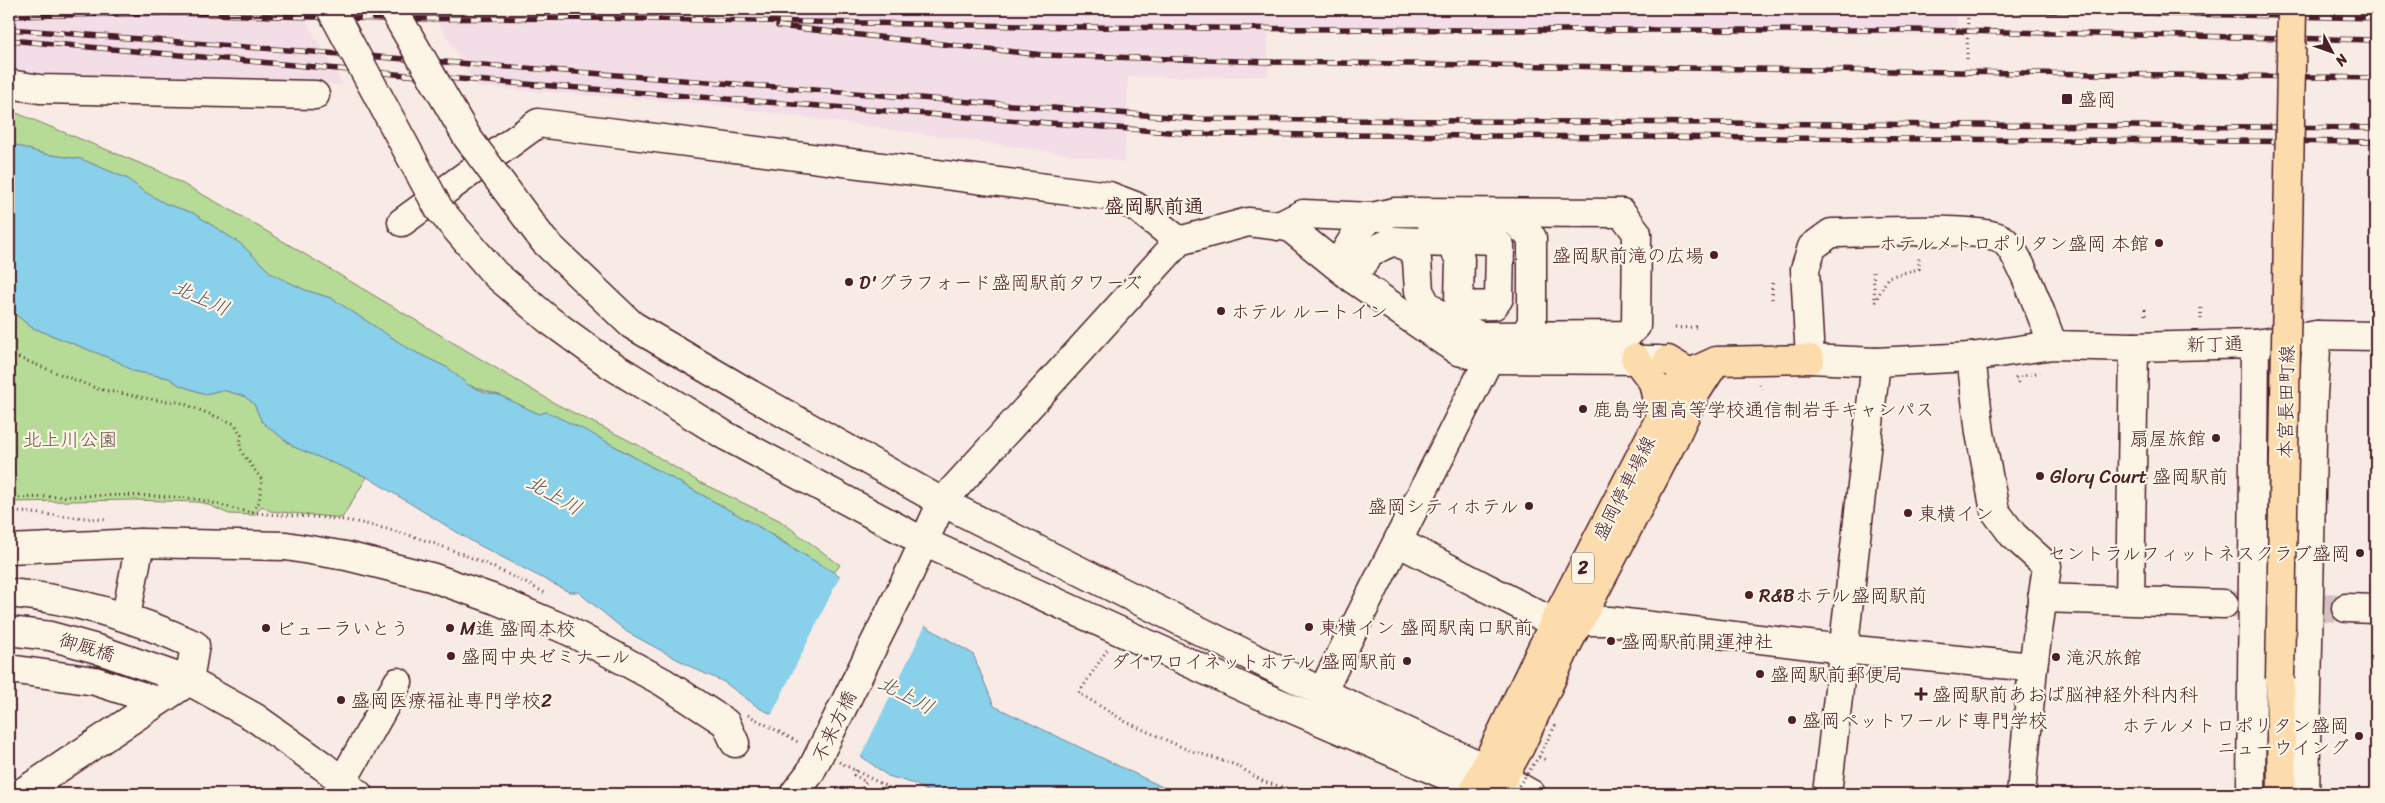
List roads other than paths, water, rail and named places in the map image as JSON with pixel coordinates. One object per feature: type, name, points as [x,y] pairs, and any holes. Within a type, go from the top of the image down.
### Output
[{"type":"main road","name":"本宮長田町線","points":[[2282,794],[2280,679],[2292,9]]},
{"type":"main road","points":[[1635,358],[1653,382],[1660,415]]},
{"type":"main road","points":[[1716,361],[1810,359]]},
{"type":"main road","name":"盛岡停車場線","points":[[1491,787],[1660,415],[1684,376],[1716,361]]},
{"type":"main road","name":"盛岡停車場線","points":[[1567,622],[1684,376]]},
{"type":"street","points":[[331,9],[439,208],[495,274],[549,320],[601,357],[726,436],[924,542],[1251,691],[1491,787],[1531,794]]},
{"type":"street","points":[[393,9],[466,137],[544,241],[632,325],[942,502],[1322,692],[1491,787]]},
{"type":"street","points":[[9,84],[40,89],[315,95]]},
{"type":"street","points":[[402,222],[538,123],[1109,196],[1135,206],[1179,241],[1248,222],[1289,227],[1345,272],[1458,351],[1489,359],[1635,358],[1684,376],[1716,361]]},
{"type":"street","points":[[1345,272],[1360,228],[1372,217],[1395,212],[1622,213],[1637,233],[1636,326],[1627,335],[1480,336],[1445,320],[1426,304],[1419,291],[1416,260],[1410,249],[1394,241]]},
{"type":"street","points":[[1279,226],[1303,214],[1513,220],[1532,238],[1532,323],[1523,336]]},
{"type":"street","points":[[1345,272],[1364,260],[1375,248],[1394,241],[1450,243],[1460,259],[1459,300],[1465,306],[1494,305],[1499,298],[1500,246],[1493,240],[1442,235],[1429,218]]},
{"type":"street","points":[[1810,359],[1805,268],[1812,247],[1831,233],[1972,232],[2002,240],[2018,258],[2054,345]]},
{"type":"street","name":"不来方橋","points":[[794,794],[810,773],[910,572],[942,502],[1179,241]]},
{"type":"street","points":[[2305,794],[2313,394],[2317,335]]},
{"type":"street","name":"新丁通","points":[[1810,359],[1876,362],[1972,357],[2054,345],[2134,347],[2255,344],[2317,335],[2376,336]]},
{"type":"street","points":[[2251,794],[2255,344]]},
{"type":"street","points":[[2130,600],[2134,347]]},
{"type":"street","points":[[1972,357],[1980,432],[1995,511],[2013,535],[2047,566],[2033,667],[2021,794]]},
{"type":"street","points":[[1322,692],[1489,359]]},
{"type":"street","points":[[1828,794],[1876,362]]},
{"type":"street","points":[[1398,542],[1567,622],[1610,621],[1843,649],[2033,667]]},
{"type":"street","points":[[9,549],[140,543],[286,546],[346,556],[431,577],[494,599],[569,631],[646,672],[726,723],[735,744]]},
{"type":"street","points":[[126,616],[140,543]]},
{"type":"street","points":[[9,593],[31,595],[126,616],[195,645],[189,681],[20,794]]},
{"type":"street","points":[[2042,598],[2224,604]]},
{"type":"street","points":[[2346,608],[2376,609]]},
{"type":"street","name":"御厩橋","points":[[9,631],[50,636],[163,671],[189,681],[254,717],[350,788]]},
{"type":"street","points":[[9,669],[95,681],[158,701]]},
{"type":"street","points":[[350,788],[398,682]]},
{"type":"street","points":[[9,788],[13,794]]},
{"type":"water","name":"北上川","points":[[9,143],[44,154],[81,159],[128,179],[143,191],[166,204],[193,213],[241,244],[272,274],[305,290],[331,298],[411,350],[448,368],[468,385],[487,393],[499,395],[539,414],[547,412],[587,431],[756,525],[973,654],[994,706],[1177,794],[932,794],[915,784],[888,776],[858,754],[759,708],[724,682],[697,670],[627,632],[578,592],[569,592],[473,542],[367,477],[294,447],[262,422],[254,404],[244,396],[222,390],[205,394],[179,385],[169,378],[133,371],[117,361],[31,327],[9,309]]},
{"type":"tunnel","points":[[2224,604],[2346,608]]},
{"type":"railway","points":[[1947,9],[2376,18]]},
{"type":"railway","points":[[9,16],[172,13],[385,19],[593,18],[1079,27],[1474,30],[1912,30],[2376,40]]},
{"type":"railway","points":[[778,26],[1043,55],[1271,62],[2376,78]]},
{"type":"railway","points":[[9,29],[1197,119],[2376,128]]},
{"type":"railway","points":[[9,40],[406,75],[1196,134],[2376,142]]},
{"type":"place","name":"盛岡","points":[[2067,99]]},
{"type":"place","name":"ホテルメトロポリタン盛岡 本館","points":[[2159,243]]},
{"type":"place","name":"盛岡駅前滝の広場","points":[[1714,255]]},
{"type":"place","name":"D'グラフォード盛岡駅前タワーズ","points":[[849,282]]},
{"type":"place","name":"ホテル ルートイン","points":[[1221,311]]},
{"type":"place","name":"鹿島学園高等学校通信制岩手キャンパス","points":[[1583,409]]},
{"type":"place","name":"扇屋旅館","points":[[2216,438]]},
{"type":"place","name":"Glory Court 盛岡駅前","points":[[2040,476]]},
{"type":"place","name":"盛岡シティホテル","points":[[1529,506]]},
{"type":"place","name":"東横イン","points":[[1908,513]]},
{"type":"place","name":"セントラルフィットネスクラブ盛岡","points":[[2360,553]]},
{"type":"place","name":"R&Bホテル盛岡駅前","points":[[1749,595]]},
{"type":"place","name":"東横イン 盛岡駅南口駅前","points":[[1309,627]]},
{"type":"place","name":"ビューラいとう","points":[[266,628]]},
{"type":"place","name":"M進 盛岡本校","points":[[450,628]]},
{"type":"place","name":"盛岡駅前開運神社","points":[[1611,641]]},
{"type":"place","name":"盛岡中央ゼミナール","points":[[451,656]]},
{"type":"place","name":"滝沢旅館","points":[[2056,657]]},
{"type":"place","name":"ダイワロイネットホテル 盛岡駅前","points":[[1407,661]]},
{"type":"place","name":"盛岡駅前郵便局","points":[[1760,674]]},
{"type":"place","name":"盛岡駅前あおば脳神経外科内科","points":[[1921,694]]},
{"type":"place","name":"盛岡医療福祉専門学校2","points":[[341,700]]},
{"type":"place","name":"盛岡ペットワールド専門学校","points":[[1792,720]]},
{"type":"place","name":"ホテルメトロポリタン盛岡 ニューウイング","points":[[2359,736]]},
{"type":"district","name":"盛岡駅前通","points":[[1154,206]]},
{"type":"park label","name":"北上川公園","points":[[70,439]]}]
